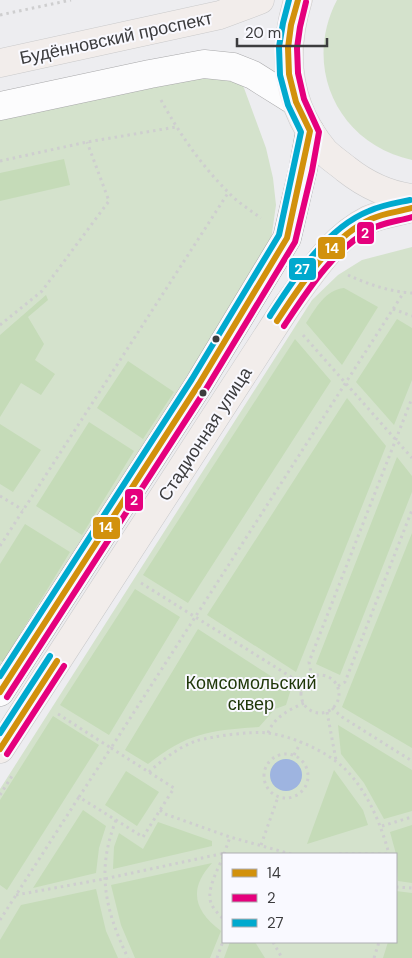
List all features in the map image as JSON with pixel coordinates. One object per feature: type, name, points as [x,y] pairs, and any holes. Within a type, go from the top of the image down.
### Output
[{"type":"main road","name":"Будённовский проспект","points":[[0,63],[220,15],[260,0]]},
{"type":"main road","points":[[298,0],[291,25],[288,48],[289,74],[296,102],[310,131],[326,153],[363,182],[398,196],[412,198]]},
{"type":"main road","name":"Стадионная улица","points":[[0,749],[287,306],[315,269],[347,233],[369,220],[412,208]]},
{"type":"street","points":[[0,106],[204,64],[233,67],[253,75],[296,102]]},
{"type":"street","name":"Стадионная улица","points":[[0,692],[199,384],[286,238],[310,131]]},
{"type":"path","points":[[0,15],[71,0]]},
{"type":"path","points":[[0,161],[87,142],[176,127],[228,193],[286,238]]},
{"type":"path","points":[[0,325],[42,291],[109,201],[87,142]]},
{"type":"path","points":[[0,546],[228,193]]},
{"type":"path","points":[[341,280],[347,274]]},
{"type":"path","points":[[0,920],[404,292]]},
{"type":"path","points":[[393,309],[412,316]]},
{"type":"path","points":[[298,329],[412,458]]},
{"type":"path","points":[[312,677],[308,662],[412,398]]},
{"type":"path","points":[[0,496],[23,510]]},
{"type":"path","points":[[338,686],[345,682],[412,510]]},
{"type":"path","points":[[137,580],[304,685]]},
{"type":"path","points":[[324,676],[338,686],[339,698],[327,712],[313,712],[304,703],[302,690],[312,677],[324,676]]},
{"type":"path","points":[[268,733],[277,719],[289,710],[304,703]]},
{"type":"path","points":[[332,708],[342,717],[412,761]]},
{"type":"path","points":[[54,711],[174,788],[143,837],[79,797]]},
{"type":"path","points":[[327,712],[336,761]]},
{"type":"path","points":[[149,772],[164,759],[196,741],[232,734],[268,733],[301,742],[336,761],[345,769],[359,787],[382,826],[389,853]]},
{"type":"path","points":[[294,755],[301,742]]},
{"type":"path","points":[[279,755],[294,755],[306,765],[309,772],[309,780],[301,794],[294,798],[278,797],[272,794],[264,780],[264,772],[272,759],[279,755]]},
{"type":"path","points":[[261,845],[278,797]]},
{"type":"path","points":[[160,810],[165,814],[230,837],[288,853]]},
{"type":"path","points":[[382,826],[412,817]]},
{"type":"path","points":[[116,820],[105,857],[104,879],[108,907],[128,958]]},
{"type":"path","points":[[225,853],[230,837]]},
{"type":"path","points":[[16,895],[222,855]]},
{"type":"path","points":[[222,860],[212,885],[210,898],[211,905],[222,918]]},
{"type":"path","points":[[397,886],[412,888]]},
{"type":"path","points":[[217,958],[223,943]]},
{"type":"path","points":[[274,943],[282,958]]},
{"type":"path","points":[[374,958],[379,943]]},
{"type":"green space","points":[[337,0],[412,0],[412,160],[386,151],[364,138],[347,120],[334,99],[326,76],[324,51],[327,25]]},
{"type":"green space","points":[[213,74],[235,76],[244,88],[266,148],[273,178],[276,205],[271,240],[253,274],[0,665],[0,120]]},
{"type":"green space","points":[[64,159],[70,185],[0,201],[0,173]]},
{"type":"green space","name":"Комсомольский сквер","points":[[412,247],[412,958],[0,958],[0,789],[312,300],[338,275],[362,260]]},
{"type":"green space","points":[[344,288],[378,307],[342,365],[306,323],[326,296],[337,289]]},
{"type":"green space","points":[[46,295],[48,300],[28,317],[44,344],[35,360],[55,374],[41,395],[21,383],[0,417],[0,335]]},
{"type":"green space","points":[[397,319],[412,328],[412,380],[394,425],[356,382]]},
{"type":"green space","points":[[295,339],[331,381],[188,603],[143,575]]},
{"type":"green space","points":[[128,361],[174,392],[143,439],[97,408]]},
{"type":"green space","points":[[347,398],[386,446],[296,672],[207,615]]},
{"type":"green space","points":[[89,422],[134,451],[82,535],[36,506]]},
{"type":"green space","points":[[0,424],[41,450],[13,492],[0,484]]},
{"type":"green space","points":[[397,457],[412,476],[412,492],[340,675],[316,664]]},
{"type":"green space","points":[[25,524],[70,552],[3,662],[0,660],[0,564]]},
{"type":"green space","points":[[412,533],[412,748],[342,707]]},
{"type":"green space","points":[[135,589],[180,617],[109,735],[60,705]]},
{"type":"green space","points":[[198,629],[291,689],[286,705],[275,709],[259,727],[213,732],[187,739],[148,764],[125,750]]},
{"type":"green space","points":[[53,716],[99,745],[7,890],[0,885],[0,800]]},
{"type":"green space","points":[[338,725],[412,770],[412,811],[384,819],[364,783],[341,754]]},
{"type":"green space","points":[[334,770],[363,810],[368,825],[307,844]]},
{"type":"green space","points":[[126,771],[159,792],[137,826],[105,805]]},
{"type":"green space","points":[[83,810],[106,826],[99,848],[96,873],[33,888]]},
{"type":"green space","points":[[158,822],[212,841],[212,846],[113,869],[114,847],[119,833],[143,849]]},
{"type":"green space","points":[[412,825],[412,883],[398,881],[397,853],[390,832]]},
{"type":"green space","points":[[212,863],[199,882],[197,891],[200,908],[205,916],[221,931],[210,958],[135,958],[121,925],[111,885]]},
{"type":"green space","points":[[96,889],[106,931],[118,958],[0,958],[0,940],[21,905]]},
{"type":"green space","points":[[397,891],[412,893],[412,958],[383,958],[388,943],[397,943]]},
{"type":"green space","points":[[230,943],[256,943],[265,958],[224,958]]},
{"type":"water","points":[[286,759],[292,760],[297,764],[301,769],[301,781],[297,786],[292,790],[286,791],[280,790],[275,786],[271,781],[270,775],[271,769],[275,764],[280,760]]},
{"type":"transit line","name":"27","points":[[0,676],[192,379],[279,235],[301,132],[288,105],[280,75],[279,47],[289,0]]},
{"type":"transit line","name":"14","points":[[0,692],[199,384],[287,238],[310,131],[296,102],[289,74],[288,48],[291,25],[298,0]]},
{"type":"transit line","name":"2","points":[[7,697],[206,389],[295,242],[319,132],[304,99],[298,73],[297,48],[306,2]]},
{"type":"transit line","name":"27","points":[[270,316],[312,256],[339,229],[353,219],[374,209],[410,200]]},
{"type":"transit line","name":"14","points":[[277,321],[306,278],[330,250],[356,227],[371,219],[412,208]]},
{"type":"transit line","name":"2","points":[[284,326],[322,272],[345,248],[371,229],[386,223],[412,217]]},
{"type":"transit line","name":"27","points":[[0,733],[50,656]]},
{"type":"transit line","name":"14","points":[[0,749],[57,661]]},
{"type":"transit line","name":"2","points":[[7,754],[64,666]]}]
